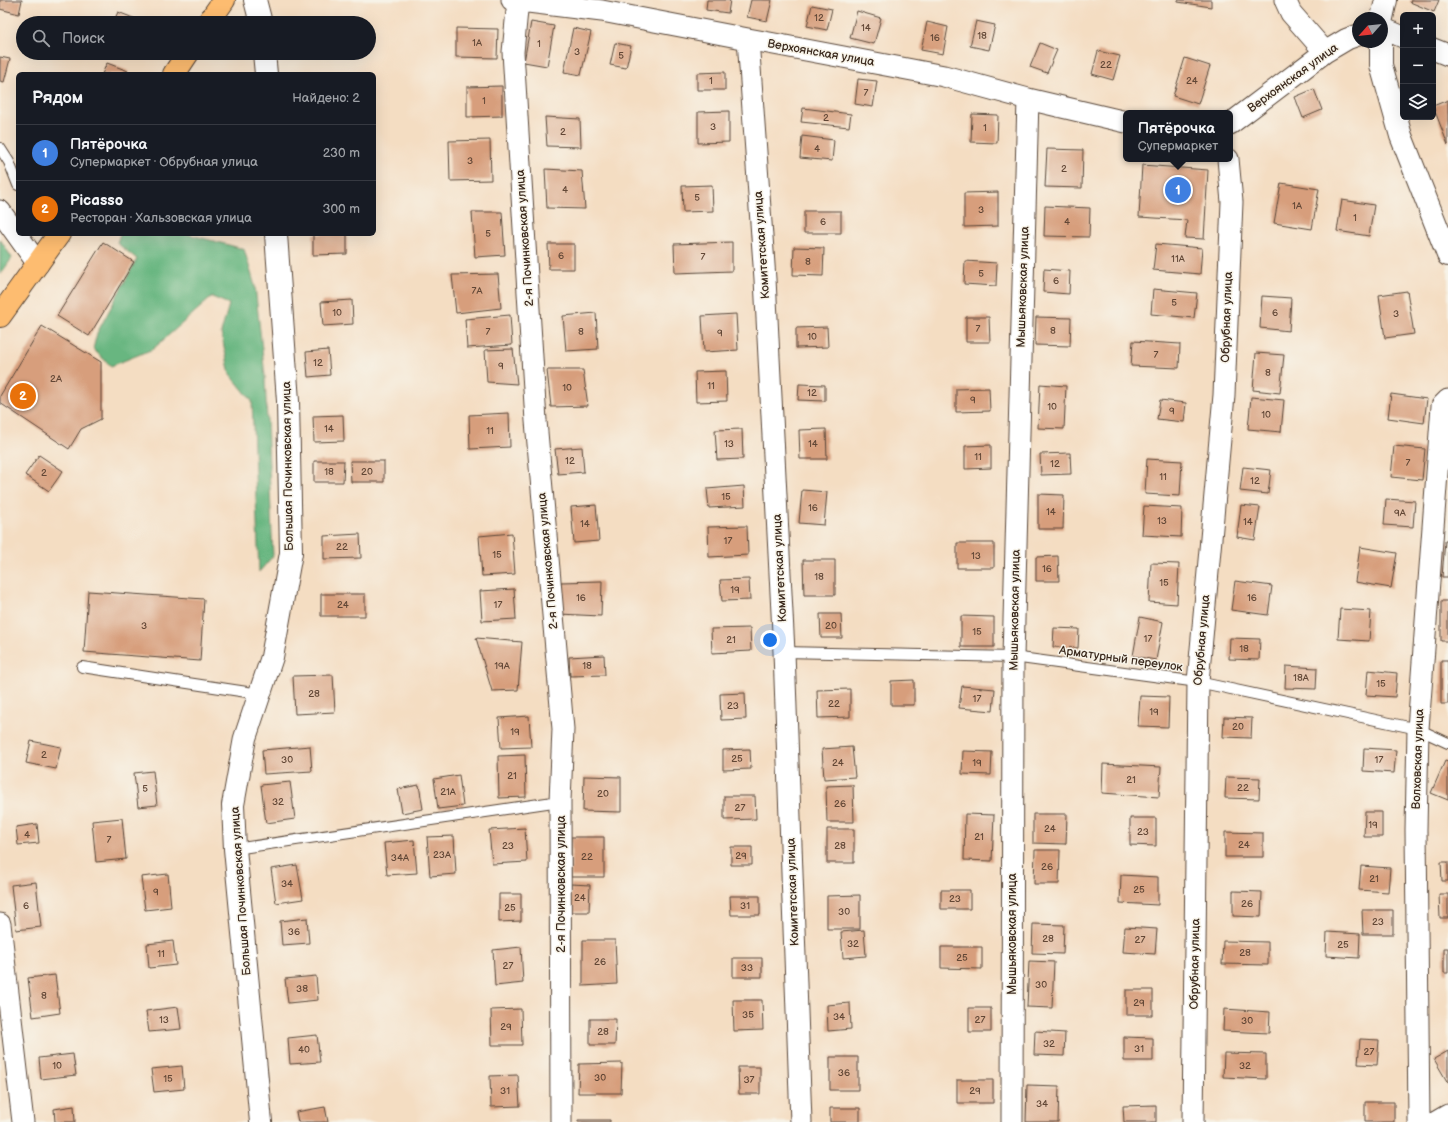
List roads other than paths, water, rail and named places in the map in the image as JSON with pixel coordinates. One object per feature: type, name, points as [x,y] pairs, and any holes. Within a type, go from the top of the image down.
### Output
[{"type":"main road","points":[[213,16],[224,0]]},
{"type":"main road","points":[[175,72],[183,60]]},
{"type":"main road","points":[[0,316],[58,236]]},
{"type":"street","points":[[255,0],[259,16]]},
{"type":"street","name":"Верхоянская улица","points":[[512,0],[603,5],[748,40],[944,76],[1028,99],[1123,121]]},
{"type":"street","name":"2-я Починковская улица","points":[[518,0],[513,52],[536,422],[563,729],[560,801],[561,1122]]},
{"type":"street","points":[[1285,0],[1291,13],[1325,52]]},
{"type":"street","points":[[1383,12],[1386,0]]},
{"type":"street","points":[[1388,31],[1400,36]]},
{"type":"street","name":"Верхоянская улица","points":[[1233,122],[1325,52],[1352,37]]},
{"type":"street","name":"Комитетская улица","points":[[748,40],[765,279],[784,652],[801,1122]]},
{"type":"street","points":[[1381,48],[1382,65],[1401,136],[1448,255]]},
{"type":"street","points":[[1436,50],[1448,55]]},
{"type":"street","points":[[265,60],[266,72]]},
{"type":"street","name":"Мышьяковская улица","points":[[1012,1122],[1013,657],[1028,99]]},
{"type":"street","name":"Обрубная улица","points":[[1193,1122],[1198,682],[1224,395],[1232,202],[1228,162]]},
{"type":"street","points":[[0,211],[16,230]]},
{"type":"street","name":"Большая Починковская улица","points":[[261,1122],[233,805],[245,738],[272,657],[291,553],[288,401],[276,236]]},
{"type":"street","points":[[24,239],[38,264]]},
{"type":"street","name":"Волховская улица","points":[[1419,1122],[1416,830],[1418,729],[1442,406],[1448,400]]},
{"type":"street","points":[[0,924],[23,1122]]},
{"type":"street","points":[[1436,1122],[1448,1115]]},
{"type":"lane","points":[[0,148],[9,162],[16,180]]},
{"type":"lane","name":"Арматурный переулок","points":[[784,652],[1013,657],[1198,682],[1418,729],[1448,743]]},
{"type":"lane","points":[[82,667],[260,694]]},
{"type":"lane","points":[[236,849],[560,801]]},
{"type":"place","name":"Пятёрочка","points":[[1178,190]]},
{"type":"place","name":"Picasso","points":[[23,396]]}]
